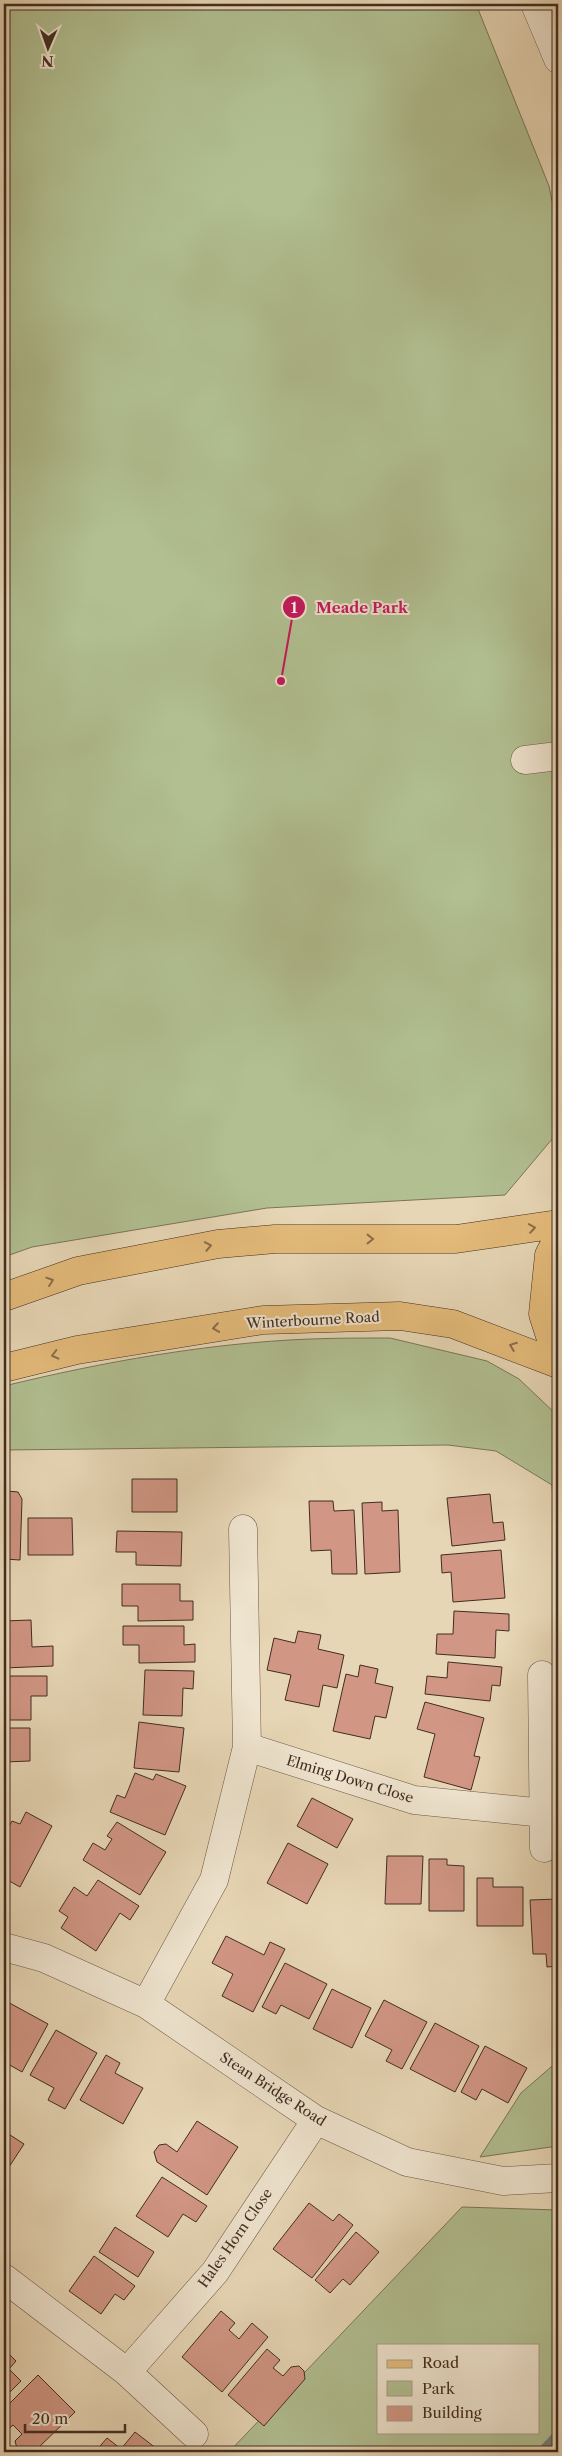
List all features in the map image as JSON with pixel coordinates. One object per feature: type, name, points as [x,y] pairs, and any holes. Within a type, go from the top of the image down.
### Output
[{"type":"main road","points":[[4,1297],[78,1271],[218,1244],[275,1239],[456,1239],[558,1224]]},
{"type":"main road","points":[[558,1238],[549,1256],[543,1314],[558,1362]]},
{"type":"main road","name":"Winterbourne Road","points":[[4,1368],[76,1350],[263,1320],[400,1316],[453,1324],[558,1362]]},
{"type":"street","points":[[534,4],[558,58]]},
{"type":"street","points":[[525,760],[558,756]]},
{"type":"street","points":[[146,2004],[214,1880],[247,1747],[243,1529]]},
{"type":"street","points":[[542,1675],[544,1848]]},
{"type":"street","name":"Elming Down Close","points":[[247,1747],[414,1800],[544,1813]]},
{"type":"street","name":"Stean Bridge Road","points":[[4,1947],[44,1958],[146,2004],[316,2120],[407,2162],[503,2181],[558,2178]]},
{"type":"street","name":"Hales Horn Close","points":[[127,2372],[214,2272],[316,2120]]},
{"type":"street","points":[[4,2278],[127,2372],[194,2434]]},
{"type":"green space","points":[[4,4],[476,4],[549,186],[558,230],[558,1132],[505,1195],[267,1208],[32,1247],[4,1257]]},
{"type":"green space","points":[[390,1338],[487,1361],[519,1379],[558,1416],[558,1583],[552,1485],[496,1451],[448,1445],[4,1450],[4,1386],[79,1369],[194,1349],[272,1341]]},
{"type":"green space","points":[[558,2061],[558,2146],[480,2157],[521,2093]]},
{"type":"green space","points":[[462,2207],[558,2210],[558,2452],[229,2452]]},
{"type":"building","points":[[132,1479],[177,1479],[177,1512],[132,1512]]},
{"type":"building","points":[[7,1491],[18,1492],[22,1499],[20,1560],[4,1559],[4,1494]]},
{"type":"building","points":[[490,1494],[493,1523],[503,1522],[505,1540],[452,1546],[447,1498]]},
{"type":"building","points":[[309,1501],[333,1501],[334,1511],[354,1510],[357,1574],[332,1574],[331,1550],[311,1551]]},
{"type":"building","points":[[382,1502],[382,1511],[398,1510],[400,1572],[365,1574],[362,1503]]},
{"type":"building","points":[[28,1518],[72,1518],[73,1555],[28,1555]]},
{"type":"building","points":[[117,1531],[182,1532],[181,1566],[136,1565],[136,1552],[116,1552]]},
{"type":"building","points":[[501,1550],[505,1598],[453,1602],[451,1572],[442,1573],[441,1555]]},
{"type":"building","points":[[122,1584],[180,1584],[180,1601],[193,1601],[193,1620],[138,1621],[138,1606],[122,1606]]},
{"type":"building","points":[[454,1611],[509,1614],[509,1631],[496,1630],[495,1658],[436,1654],[437,1634],[453,1634]]},
{"type":"building","points":[[31,1620],[32,1647],[53,1646],[53,1666],[4,1668],[4,1621]]},
{"type":"building","points":[[123,1626],[184,1626],[184,1645],[195,1644],[195,1662],[139,1663],[139,1645],[123,1645]]},
{"type":"building","points":[[298,1631],[321,1635],[318,1649],[344,1655],[337,1688],[323,1685],[319,1707],[285,1700],[291,1675],[267,1670],[274,1638],[295,1643]]},
{"type":"building","points":[[448,1662],[502,1667],[500,1686],[492,1685],[490,1701],[425,1694],[427,1676],[447,1678]]},
{"type":"building","points":[[360,1665],[378,1669],[375,1683],[393,1687],[386,1718],[375,1716],[370,1739],[333,1731],[346,1674],[358,1677]]},
{"type":"building","points":[[145,1670],[194,1671],[193,1689],[183,1688],[182,1716],[143,1715]]},
{"type":"building","points":[[4,1676],[47,1676],[47,1696],[31,1696],[31,1720],[4,1720]]},
{"type":"building","points":[[425,1702],[484,1718],[474,1756],[480,1757],[471,1790],[424,1777],[435,1734],[417,1729]]},
{"type":"building","points":[[139,1722],[184,1728],[179,1772],[134,1768]]},
{"type":"building","points":[[4,1728],[30,1728],[30,1761],[4,1762]]},
{"type":"building","points":[[135,1773],[153,1780],[156,1774],[186,1786],[165,1835],[110,1812],[117,1795],[125,1798]]},
{"type":"building","points":[[312,1798],[353,1819],[337,1848],[297,1826]]},
{"type":"building","points":[[26,1812],[52,1826],[20,1887],[4,1878],[4,1830],[6,1832],[12,1821],[20,1824]]},
{"type":"building","points":[[117,1822],[166,1852],[140,1895],[83,1860],[93,1843],[105,1850],[112,1839],[107,1836]]},
{"type":"building","points":[[288,1843],[328,1864],[307,1904],[267,1883]]},
{"type":"building","points":[[387,1856],[423,1856],[421,1904],[385,1904]]},
{"type":"building","points":[[429,1859],[447,1859],[447,1865],[464,1866],[464,1911],[429,1911]]},
{"type":"building","points":[[477,1878],[493,1878],[493,1887],[523,1887],[523,1926],[477,1926]]},
{"type":"building","points":[[98,1880],[139,1906],[130,1920],[120,1913],[96,1951],[61,1928],[68,1917],[59,1911],[74,1887],[87,1896]]},
{"type":"building","points":[[558,1899],[558,1966],[547,1967],[546,1954],[533,1954],[530,1900]]},
{"type":"building","points":[[226,1936],[264,1955],[270,1942],[285,1949],[253,2012],[222,1996],[233,1974],[212,1963]]},
{"type":"building","points":[[285,1963],[327,1984],[309,2019],[281,2005],[276,2014],[262,2007]]},
{"type":"building","points":[[332,1989],[371,2008],[352,2048],[313,2029]]},
{"type":"building","points":[[4,2000],[48,2024],[22,2072],[8,2064],[4,2072]]},
{"type":"building","points":[[384,2000],[427,2022],[402,2069],[386,2061],[392,2050],[365,2036]]},
{"type":"building","points":[[435,2023],[479,2046],[455,2092],[410,2069]]},
{"type":"building","points":[[56,2030],[97,2053],[65,2109],[48,2100],[54,2088],[30,2075]]},
{"type":"building","points":[[485,2046],[527,2068],[508,2103],[482,2089],[476,2100],[461,2092]]},
{"type":"building","points":[[106,2055],[120,2063],[115,2073],[143,2088],[123,2124],[80,2100]]},
{"type":"building","points":[[197,2121],[238,2147],[207,2195],[157,2162],[154,2152],[159,2145],[166,2144],[177,2152]]},
{"type":"building","points":[[4,2131],[24,2144],[9,2167],[4,2163]]},
{"type":"building","points":[[162,2177],[207,2206],[196,2222],[183,2214],[168,2237],[136,2216]]},
{"type":"building","points":[[309,2203],[333,2221],[339,2214],[353,2225],[312,2278],[273,2249]]},
{"type":"building","points":[[115,2227],[154,2252],[138,2277],[99,2252]]},
{"type":"building","points":[[356,2232],[379,2252],[350,2285],[343,2279],[330,2293],[315,2280]]},
{"type":"building","points":[[94,2256],[135,2286],[124,2300],[115,2294],[101,2314],[69,2291]]},
{"type":"building","points":[[221,2311],[235,2323],[229,2330],[239,2339],[252,2323],[268,2337],[222,2392],[182,2357]]},
{"type":"building","points":[[4,2349],[16,2361],[9,2369],[21,2381],[4,2398]]},
{"type":"building","points":[[267,2349],[280,2360],[273,2368],[283,2376],[291,2367],[299,2366],[304,2371],[305,2379],[264,2426],[228,2395]]},
{"type":"building","points":[[38,2375],[75,2412],[34,2452],[18,2452],[15,2441],[22,2434],[13,2425],[4,2433],[4,2409]]},
{"type":"building","points":[[135,2432],[161,2452],[95,2452],[107,2438],[121,2449]]},
{"type":"waterway","points":[[542,2452],[558,2435]]},
{"type":"place","name":"Meade Park","points":[[281,681]]}]
